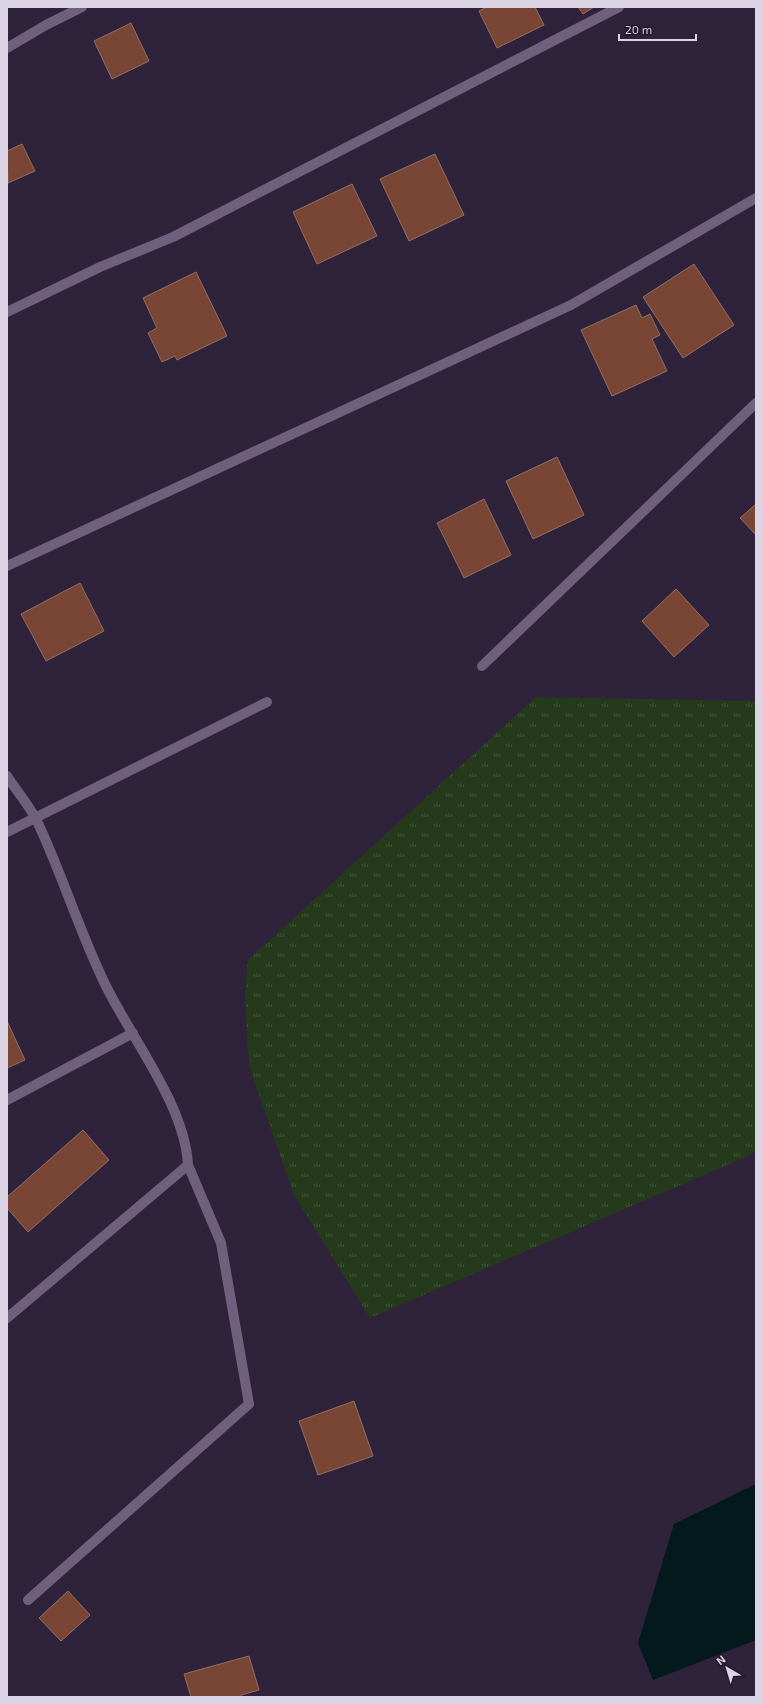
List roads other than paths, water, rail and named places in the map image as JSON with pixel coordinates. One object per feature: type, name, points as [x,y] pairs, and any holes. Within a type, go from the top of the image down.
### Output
[{"type":"street","points":[[7,48],[46,25],[82,7]]},
{"type":"street","points":[[7,312],[100,267],[173,237],[619,7]]},
{"type":"street","points":[[7,566],[571,305],[756,198]]},
{"type":"street","points":[[482,666],[756,403]]},
{"type":"street","points":[[7,832],[267,702]]},
{"type":"street","points":[[7,776],[35,818],[105,985],[174,1108],[188,1152],[188,1165],[221,1243],[249,1404],[28,1600]]},
{"type":"street","points":[[7,1100],[133,1033]]},
{"type":"street","points":[[7,1318],[188,1165]]}]
